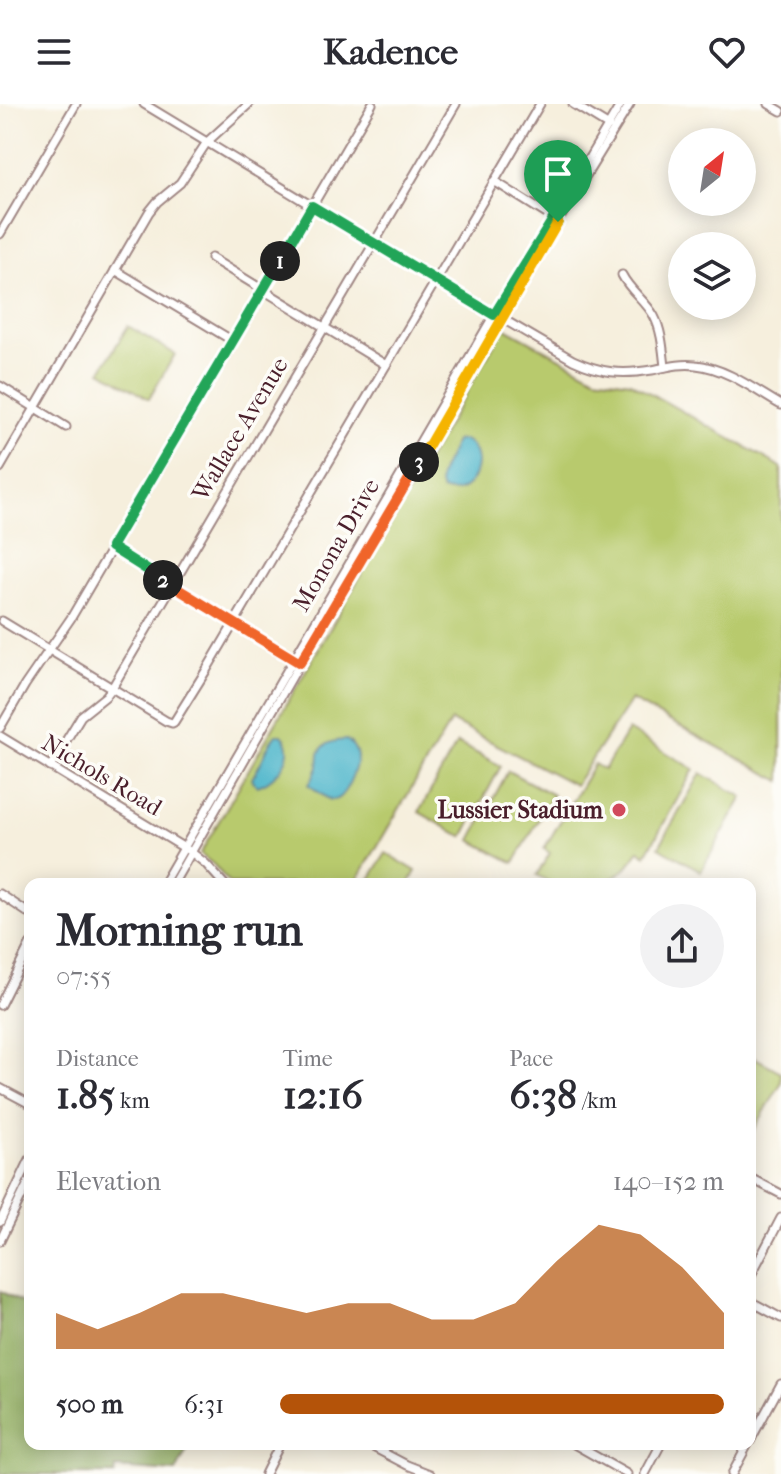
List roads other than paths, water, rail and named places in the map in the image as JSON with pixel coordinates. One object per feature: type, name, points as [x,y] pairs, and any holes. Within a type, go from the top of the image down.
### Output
[{"type":"street","points":[[0,234],[76,104]]},
{"type":"street","points":[[0,468],[149,212],[180,183],[207,142],[249,104]]},
{"type":"street","points":[[0,728],[71,618],[372,104]]},
{"type":"street","name":"Wallace Avenue","points":[[50,767],[81,716],[112,688],[456,104]]},
{"type":"street","points":[[2,621],[172,723],[234,624],[540,104]]},
{"type":"street","points":[[573,104],[611,127]]},
{"type":"street","name":"Monona Drive","points":[[167,878],[187,850],[364,540],[611,127],[621,104]]},
{"type":"street","name":"Monona Drive","points":[[611,127],[630,104]]},
{"type":"street","points":[[769,104],[781,111]]},
{"type":"street","points":[[146,105],[554,350],[595,369],[626,373],[685,364],[704,366],[728,375],[781,405]]},
{"type":"street","points":[[494,181],[556,220]]},
{"type":"street","points":[[211,258],[386,365]]},
{"type":"street","points":[[115,270],[233,341]]},
{"type":"street","points":[[622,275],[655,319],[665,367]]},
{"type":"street","points":[[0,386],[66,427]]},
{"type":"street","points":[[111,547],[296,661]]},
{"type":"street","name":"Nichols Road","points":[[0,736],[187,850],[219,878]]},
{"type":"street","name":"Monona Drive","points":[[175,878],[187,850]]},
{"type":"street","points":[[0,894],[24,910]]},
{"type":"street","points":[[0,1003],[24,957]]},
{"type":"street","points":[[0,1088],[24,1101]]},
{"type":"street","points":[[0,1222],[24,1172]]},
{"type":"street","points":[[756,1181],[781,1194]]},
{"type":"street","points":[[0,1241],[24,1191]]},
{"type":"street","points":[[756,1266],[781,1218]]},
{"type":"street","points":[[756,1304],[781,1318]]},
{"type":"street","points":[[756,1429],[781,1384]]},
{"type":"street","points":[[265,1474],[277,1450]]},
{"type":"street","points":[[378,1450],[430,1474]]},
{"type":"street","points":[[585,1450],[627,1474]]},
{"type":"street","points":[[645,1474],[658,1450]]},
{"type":"street","points":[[732,1474],[745,1450]]},
{"type":"water","points":[[464,440],[476,456],[474,475],[462,489],[453,492],[442,490],[442,471],[455,441]]},
{"type":"water","points":[[276,735],[282,735],[287,742],[287,757],[272,778],[257,786],[252,779]]},
{"type":"water","points":[[347,740],[356,753],[355,768],[341,796],[331,800],[309,785],[324,747],[334,741]]},
{"type":"place","name":"Lussier Stadium","points":[[619,810]]}]
